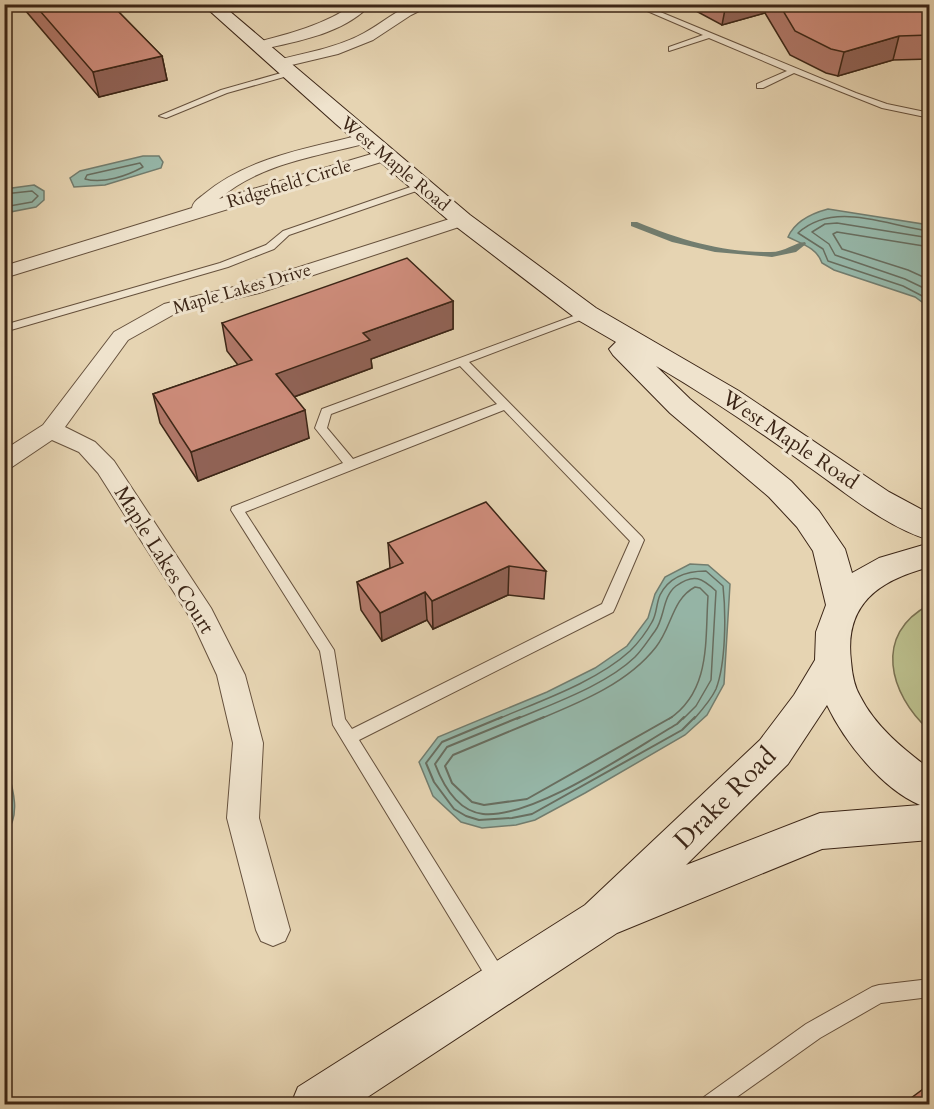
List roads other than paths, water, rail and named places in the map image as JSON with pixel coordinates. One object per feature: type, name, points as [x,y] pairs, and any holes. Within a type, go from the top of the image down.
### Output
[{"type":"main road","name":"West Maple Road","points":[[210,4],[462,220],[587,314],[729,397],[878,500],[930,529]]},
{"type":"main road","name":"West Maple Road","points":[[587,314],[680,406],[780,489],[808,519],[829,549],[842,603]]},
{"type":"main road","points":[[930,555],[899,561],[876,572],[860,584],[842,603],[834,627],[833,662],[843,701],[868,737],[887,757],[930,790]]},
{"type":"main road","name":"Drake Road","points":[[315,1104],[600,920],[774,752],[807,706],[833,662]]},
{"type":"main road","name":"Drake Road","points":[[600,920],[820,831],[930,822]]},
{"type":"street","points":[[258,46],[309,34],[339,21],[365,4]]},
{"type":"street","points":[[284,68],[368,38],[406,12],[428,4]]},
{"type":"street","name":"Ridgefield Circle","points":[[193,212],[242,176],[365,139]]},
{"type":"street","name":"Ridgefield Circle","points":[[4,272],[130,235],[193,212],[385,155]]},
{"type":"street","name":"Maple Lakes Drive","points":[[4,461],[51,430],[121,336],[171,308],[252,289],[462,220]]},
{"type":"street","name":"Maple Lakes Court","points":[[51,430],[87,447],[106,467],[202,615],[231,675],[248,743],[243,818],[273,930]]},
{"type":"lane","points":[[634,4],[793,71],[885,106],[930,116]]},
{"type":"lane","points":[[672,50],[708,36]]},
{"type":"lane","points":[[162,116],[197,100],[284,68]]},
{"type":"lane","points":[[760,86],[793,71]]},
{"type":"lane","points":[[4,329],[224,265],[270,247],[286,233],[422,186]]},
{"type":"lane","points":[[351,465],[321,428],[326,412],[587,314]]},
{"type":"lane","points":[[349,738],[608,608],[637,540],[461,360]]},
{"type":"lane","points":[[501,985],[338,720],[327,650],[237,510],[504,406]]},
{"type":"lane","points":[[711,1104],[813,1031],[879,994],[930,988]]},
{"type":"water","points":[[143,156],[159,156],[163,162],[161,168],[105,185],[74,187],[70,178],[80,171]]},
{"type":"water","points":[[34,185],[44,191],[44,200],[36,207],[5,213],[5,189]]},
{"type":"water","points":[[828,209],[929,225],[929,307],[915,297],[834,270],[822,263],[813,250],[788,237],[795,226],[805,218]]},
{"type":"water","points":[[690,564],[708,565],[730,584],[724,684],[707,715],[685,735],[535,820],[516,825],[482,828],[461,822],[433,796],[419,762],[438,737],[547,692],[595,668],[627,646],[648,618],[655,594],[665,577]]},
{"type":"water","points":[[4,757],[15,807],[11,826],[5,834]]},
{"type":"waterway","points":[[634,224],[675,240],[715,250],[772,255],[793,250],[802,244]]}]
